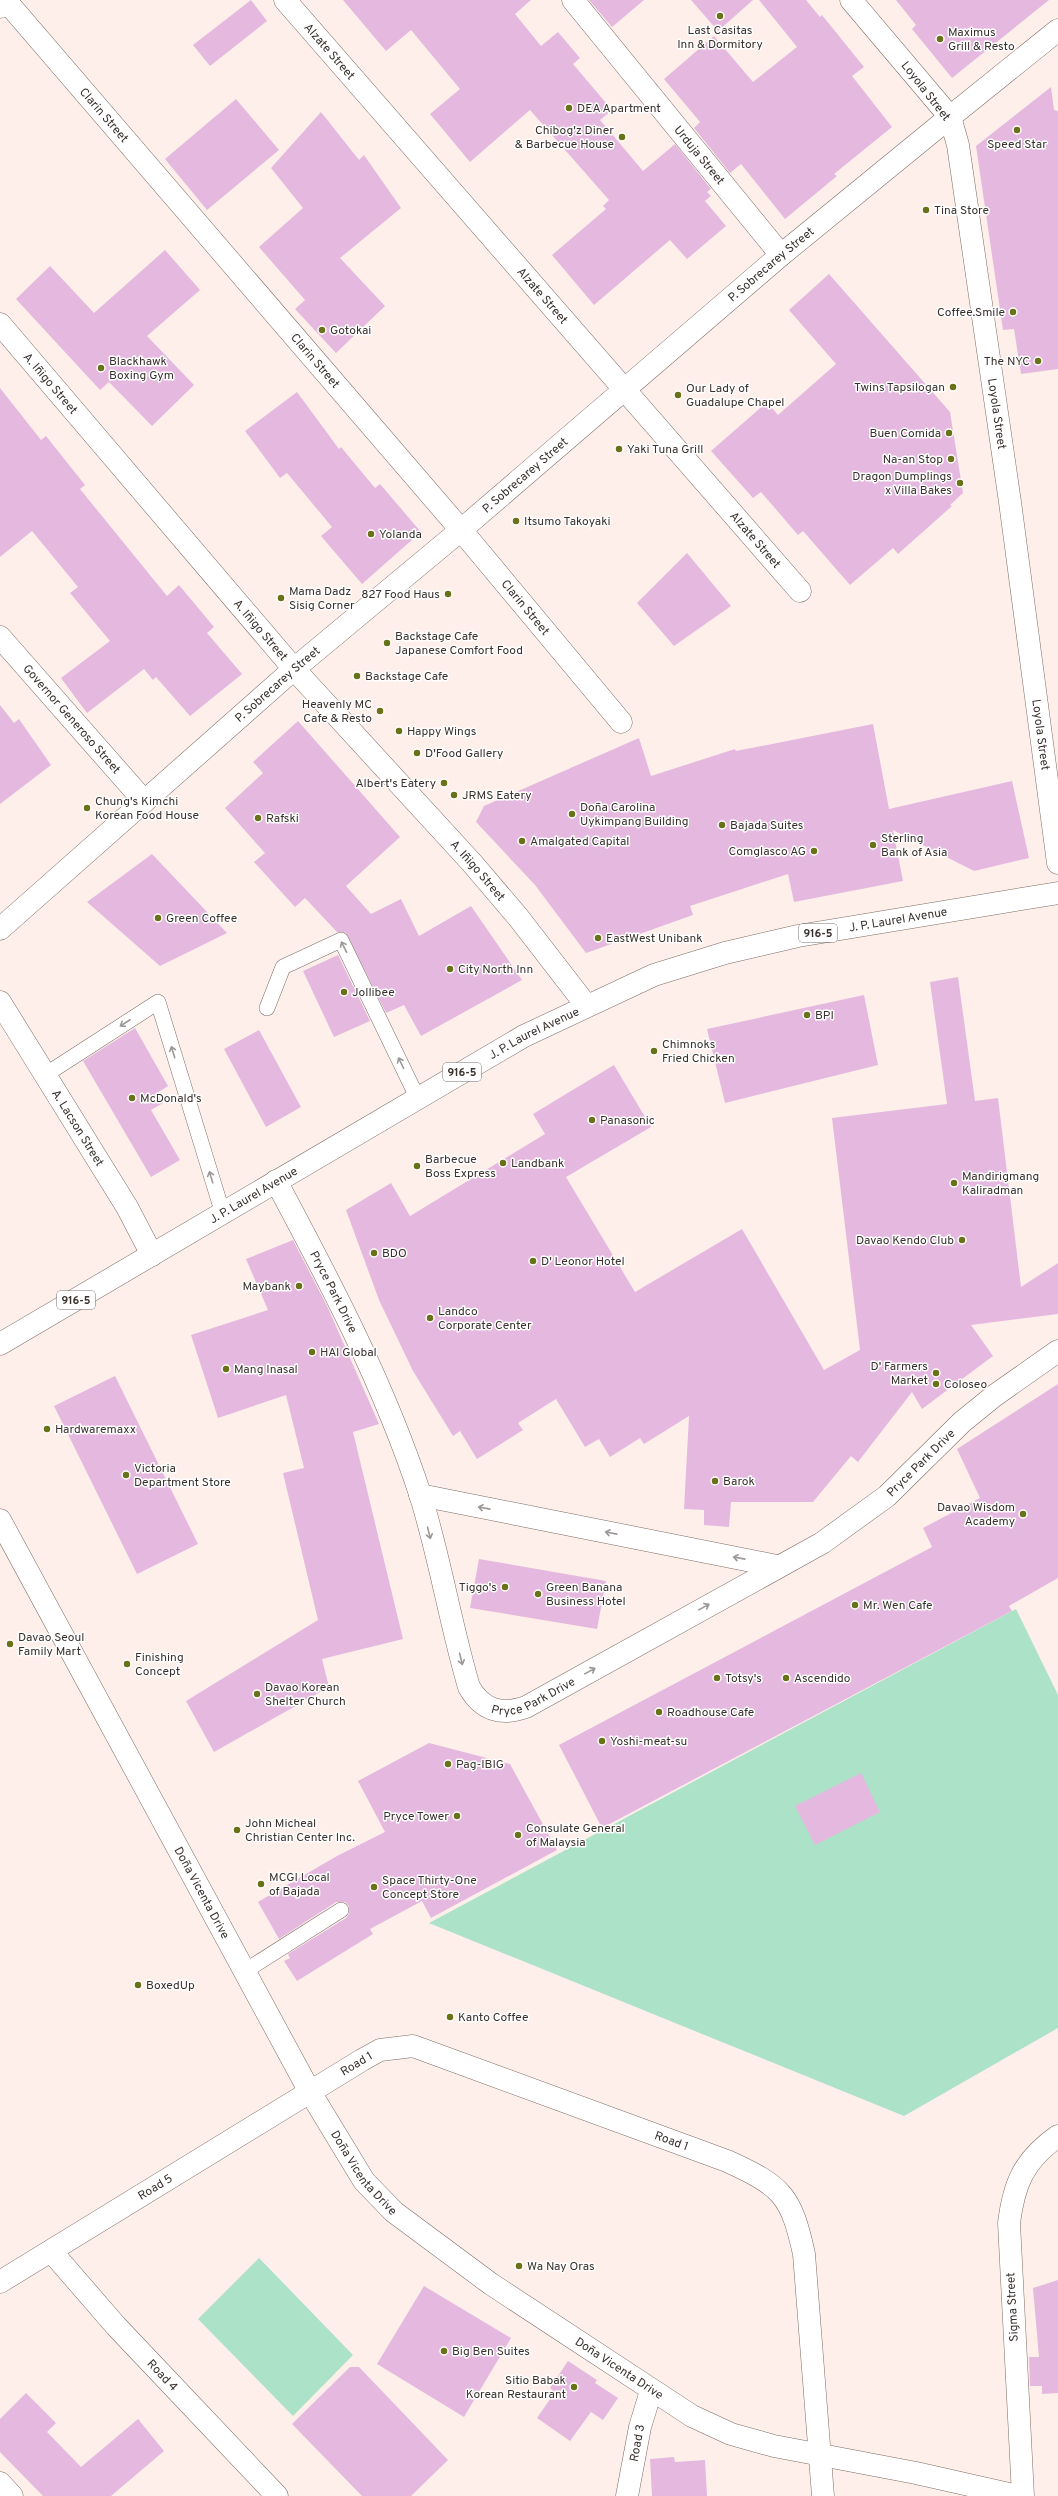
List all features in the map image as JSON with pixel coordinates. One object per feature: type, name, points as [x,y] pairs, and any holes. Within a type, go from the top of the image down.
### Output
[{"type":"street","name":"Alzate Street","points":[[285,0],[800,591]]},
{"type":"street","name":"Urduja Street","points":[[573,0],[781,254]]},
{"type":"street","name":"Loyola Street","points":[[851,0],[950,117],[958,145],[1010,502],[1058,863]]},
{"type":"street","name":"Clarin Street","points":[[5,3],[461,530],[621,722]]},
{"type":"street","name":"P. Sobrecarey Street","points":[[0,929],[294,669],[461,530],[781,254],[1058,30]]},
{"type":"street","name":"A. Iñigo Street","points":[[0,324],[294,669],[472,863],[518,917],[586,1005]]},
{"type":"street","name":"Governor Generoso Street","points":[[0,637],[144,801]]},
{"type":"street","name":"J. P. Laurel Avenue","points":[[0,1344],[524,1036],[586,1005],[654,975],[725,953],[798,936],[1058,893]]},
{"type":"street","name":"A. Lacson Street","points":[[0,1002],[128,1207],[152,1255]]},
{"type":"street","name":"Pryce Park Drive","points":[[276,1181],[330,1283],[381,1390],[420,1495],[469,1687],[476,1699],[487,1708],[500,1712],[513,1712],[526,1707],[777,1566],[822,1543],[887,1496],[962,1422],[994,1396],[1058,1351]]},
{"type":"street","points":[[420,1495],[777,1566]]},
{"type":"street","name":"Doña Vicenta Drive","points":[[0,1520],[310,2092],[364,2181],[394,2212],[491,2284],[651,2391],[692,2416],[731,2434],[774,2446],[916,2473],[1018,2496]]},
{"type":"street","name":"Road 1","points":[[310,2092],[380,2050],[413,2046],[727,2161],[755,2174],[774,2186],[790,2204],[798,2227],[804,2254],[823,2496]]},
{"type":"street","name":"Road 5","points":[[0,2282],[310,2092]]},
{"type":"street","name":"Sigma Street","points":[[1022,2496],[1009,2223],[1012,2197],[1023,2169],[1042,2148],[1058,2136]]},
{"type":"street","name":"Road 4","points":[[51,2251],[122,2331],[277,2496]]},
{"type":"street","name":"Road 3","points":[[627,2496],[640,2427],[651,2391]]},
{"type":"street","points":[[0,2483],[12,2496]]},
{"type":"lane","points":[[267,1008],[283,967],[341,940],[418,1098]]},
{"type":"lane","points":[[45,1074],[158,1002],[223,1214]]},
{"type":"lane","points":[[245,1970],[341,1910]]},
{"type":"green space","points":[[1016,1609],[1058,1695],[1058,2028],[904,2116],[429,1923]]},
{"type":"green space","points":[[259,2258],[353,2355],[293,2416],[198,2319]]},
{"type":"building","points":[[251,0],[267,21],[210,66],[193,45]]},
{"type":"building","points":[[343,0],[531,0],[515,14],[541,46],[558,32],[580,58],[573,64],[612,110],[600,120],[643,171],[675,144],[711,189],[707,192],[711,196],[705,201],[726,226],[687,259],[670,240],[594,305],[552,255],[606,209],[603,206],[609,200],[530,110],[470,162],[430,114],[460,89],[411,30],[386,51]]},
{"type":"building","points":[[589,0],[644,0],[612,27]]},
{"type":"building","name":"Last Casitas Inn & Dormitory","points":[[691,0],[753,0],[718,31]]},
{"type":"building","points":[[759,0],[806,0],[820,17],[822,15],[864,67],[852,76],[892,127],[834,174],[837,176],[785,219],[741,164],[730,173],[694,128],[700,122],[664,79],[714,36],[753,82],[797,47]]},
{"type":"building","points":[[896,0],[1049,0],[952,78],[912,29],[916,25]]},
{"type":"building","points":[[1051,87],[1054,110],[1058,111],[1058,369],[1021,374],[1014,329],[1003,330],[976,146]]},
{"type":"building","points":[[236,99],[279,150],[207,210],[165,159]]},
{"type":"building","points":[[321,112],[359,160],[364,155],[401,208],[340,258],[385,306],[336,353],[295,309],[305,300],[259,247],[303,208],[271,168]]},
{"type":"building","points":[[165,250],[200,290],[147,336],[194,385],[152,426],[109,382],[100,390],[16,299],[50,266],[94,313]]},
{"type":"building","points":[[829,274],[950,412],[963,493],[950,505],[952,506],[898,554],[893,548],[850,585],[803,531],[798,535],[761,492],[753,498],[711,451],[767,402],[778,415],[836,364],[789,310]]},
{"type":"building","points":[[0,388],[41,440],[46,436],[85,485],[80,489],[167,596],[179,585],[214,627],[207,633],[242,674],[190,716],[156,677],[153,680],[144,669],[87,713],[61,678],[110,641],[70,593],[78,587],[32,531],[0,557]]},
{"type":"building","points":[[297,392],[339,449],[341,447],[375,488],[380,484],[421,532],[362,584],[321,536],[332,527],[287,473],[280,478],[245,431]]},
{"type":"building","points":[[687,553],[731,606],[674,646],[637,603]]},
{"type":"building","points":[[0,705],[14,723],[19,719],[51,765],[0,804]]},
{"type":"building","points":[[298,721],[400,837],[346,886],[371,914],[401,899],[419,936],[471,906],[522,980],[421,1036],[404,1005],[386,1013],[346,933],[337,932],[305,898],[295,907],[254,862],[265,853],[225,808],[263,773],[253,762]]},
{"type":"building","points":[[873,724],[889,809],[1012,781],[1029,858],[974,871],[893,830],[903,881],[794,902],[788,874],[690,906],[693,915],[586,953],[535,885],[476,822],[484,806],[639,738],[651,776],[735,749],[736,751]]},
{"type":"building","name":"Green Coffee","points":[[152,854],[227,933],[160,966],[87,902]]},
{"type":"building","name":"Jollibee","points":[[338,955],[370,1021],[334,1037],[303,971]]},
{"type":"building","points":[[958,977],[975,1101],[998,1098],[1021,1287],[1058,1263],[1058,1314],[971,1325],[993,1356],[922,1409],[912,1392],[858,1462],[851,1456],[813,1502],[731,1502],[729,1527],[704,1525],[704,1510],[684,1509],[689,1416],[644,1444],[640,1438],[610,1457],[599,1439],[585,1447],[556,1399],[518,1423],[523,1430],[477,1459],[460,1431],[453,1436],[413,1371],[379,1300],[346,1210],[391,1183],[410,1216],[545,1134],[533,1114],[614,1065],[651,1127],[566,1177],[635,1292],[742,1229],[824,1370],[860,1350],[832,1118],[947,1104],[930,982]]},
{"type":"building","points":[[864,995],[878,1065],[725,1103],[707,1029]]},
{"type":"building","name":"McDonald's","points":[[135,1028],[168,1086],[157,1093],[163,1103],[151,1110],[180,1160],[151,1177],[83,1061]]},
{"type":"building","points":[[259,1030],[301,1107],[266,1127],[224,1049]]},
{"type":"building","points":[[293,1240],[328,1308],[379,1424],[353,1432],[403,1639],[322,1659],[329,1687],[214,1752],[186,1701],[318,1620],[283,1473],[304,1468],[286,1395],[218,1418],[191,1335],[268,1310],[246,1259]]},
{"type":"building","name":"Victoria Department Store","points":[[115,1376],[198,1544],[137,1574],[54,1406]]},
{"type":"building","name":"Ascendido","points":[[1058,1384],[1058,1578],[1009,1606],[1012,1611],[602,1828],[559,1745],[932,1547],[923,1528],[980,1498],[957,1449]]},
{"type":"building","name":"Green Banana Business Hotel","points":[[479,1559],[606,1581],[597,1629],[470,1608]]},
{"type":"building","name":"Pryce Tower","points":[[429,1743],[510,1764],[557,1850],[431,1918],[422,1901],[370,1929],[373,1934],[297,1981],[284,1961],[290,1958],[288,1954],[346,1918],[349,1914],[349,1906],[345,1902],[336,1902],[279,1939],[258,1902],[337,1856],[385,1832],[358,1781]]},
{"type":"building","points":[[861,1773],[880,1812],[815,1845],[795,1806]]},
{"type":"building","points":[[1058,2280],[1058,2393],[1042,2394],[1042,2386],[1030,2386],[1029,2357],[1039,2357],[1033,2288]]},
{"type":"building","name":"Big Ben Suites","points":[[424,2286],[511,2338],[464,2417],[377,2364]]},
{"type":"building","points":[[568,2361],[597,2380],[595,2383],[618,2398],[603,2420],[591,2412],[570,2441],[537,2418],[555,2392],[550,2388]]},
{"type":"building","points":[[350,2367],[359,2367],[448,2460],[411,2496],[362,2496],[292,2424]]},
{"type":"building","points":[[26,2393],[56,2423],[47,2432],[81,2467],[138,2419],[164,2451],[111,2496],[43,2496],[0,2452],[0,2419]]},
{"type":"building","points":[[674,2457],[675,2462],[705,2460],[707,2496],[652,2496],[650,2459]]},
{"type":"place","name":"Last Casitas Inn & Dormitory","points":[[720,16]]},
{"type":"place","name":"Maximus Grill & Resto","points":[[940,39]]},
{"type":"place","name":"DEA Apartment","points":[[569,108]]},
{"type":"place","name":"Speed Star","points":[[1017,130]]},
{"type":"place","name":"Chibog'z Diner & Barbecue House","points":[[622,137]]},
{"type":"place","name":"Tina Store","points":[[926,210]]},
{"type":"place","name":"Coffee.Smile","points":[[1013,312]]},
{"type":"place","name":"Gotokai","points":[[322,330]]},
{"type":"place","name":"The NYC","points":[[1038,361]]},
{"type":"place","name":"Blackhawk Boxing Gym","points":[[101,368]]},
{"type":"place","name":"Twins Tapsilogan","points":[[953,387]]},
{"type":"place","name":"Our Lady of Guadalupe Chapel","points":[[678,395]]},
{"type":"place","name":"Buen Comida","points":[[949,433]]},
{"type":"place","name":"Yaki Tuna Grill","points":[[619,449]]},
{"type":"place","name":"Na-an Stop","points":[[951,459]]},
{"type":"place","name":"Dragon Dumplings x Villa Bakes","points":[[960,483]]},
{"type":"place","name":"Itsumo Takoyaki","points":[[516,521]]},
{"type":"place","name":"Yolanda","points":[[371,534]]},
{"type":"place","name":"827 Food Haus","points":[[448,594]]},
{"type":"place","name":"Mama Dadz Sisig Corner","points":[[281,598]]},
{"type":"place","name":"Backstage Cafe Japanese Comfort Food","points":[[387,643]]},
{"type":"place","name":"Backstage Cafe","points":[[357,676]]},
{"type":"place","name":"Heavenly MC Cafe & Resto","points":[[380,711]]},
{"type":"place","name":"Happy Wings","points":[[399,731]]},
{"type":"place","name":"D'Food Gallery","points":[[417,753]]},
{"type":"place","name":"Albert's Eatery","points":[[444,783]]},
{"type":"place","name":"JRMS Eatery","points":[[454,795]]},
{"type":"place","name":"Chung's Kimchi Korean Food House","points":[[87,808]]},
{"type":"place","name":"Doña Carolina Uykimpang Building","points":[[572,814]]},
{"type":"place","name":"Rafski","points":[[258,818]]},
{"type":"place","name":"Bajada Suites","points":[[722,825]]},
{"type":"place","name":"Amalgated Capital","points":[[522,841]]},
{"type":"place","name":"Sterling Bank of Asia","points":[[873,845]]},
{"type":"place","name":"Comglasco AG","points":[[814,851]]},
{"type":"place","name":"Green Coffee","points":[[158,918]]},
{"type":"place","name":"EastWest Unibank","points":[[598,938]]},
{"type":"place","name":"City North Inn","points":[[450,969]]},
{"type":"place","name":"Jollibee","points":[[344,992]]},
{"type":"place","name":"BPI","points":[[807,1015]]},
{"type":"place","name":"Chimnoks Fried Chicken","points":[[654,1051]]},
{"type":"place","name":"McDonald's","points":[[132,1098]]},
{"type":"place","name":"Panasonic","points":[[592,1120]]},
{"type":"place","name":"Landbank","points":[[503,1163]]},
{"type":"place","name":"Barbecue Boss Express","points":[[417,1166]]},
{"type":"place","name":"Mandirigmang Kaliradman","points":[[954,1183]]},
{"type":"place","name":"Davao Kendo Club","points":[[962,1240]]},
{"type":"place","name":"BDO","points":[[374,1253]]},
{"type":"place","name":"D' Leonor Hotel","points":[[533,1261]]},
{"type":"place","name":"Maybank","points":[[299,1286]]},
{"type":"place","name":"Landco Corporate Center","points":[[430,1318]]},
{"type":"place","name":"HAI Global","points":[[312,1352]]},
{"type":"place","name":"Mang Inasal","points":[[226,1369]]},
{"type":"place","name":"D' Farmers Market","points":[[936,1373]]},
{"type":"place","name":"Coloseo","points":[[936,1384]]},
{"type":"place","name":"Hardwaremaxx","points":[[47,1429]]},
{"type":"place","name":"Victoria Department Store","points":[[126,1475]]},
{"type":"place","name":"Barok","points":[[715,1481]]},
{"type":"place","name":"Davao Wisdom Academy","points":[[1023,1514]]},
{"type":"place","name":"Tiggo's","points":[[505,1587]]},
{"type":"place","name":"Green Banana Business Hotel","points":[[538,1594]]},
{"type":"place","name":"Mr. Wen Cafe","points":[[855,1605]]},
{"type":"place","name":"Davao Seoul Family Mart","points":[[10,1644]]},
{"type":"place","name":"Finishing Concept","points":[[127,1664]]},
{"type":"place","name":"Totsy's","points":[[717,1678]]},
{"type":"place","name":"Ascendido","points":[[786,1678]]},
{"type":"place","name":"Davao Korean Shelter Church","points":[[257,1694]]},
{"type":"place","name":"Roadhouse Cafe","points":[[659,1712]]},
{"type":"place","name":"Yoshi-meat-su","points":[[602,1741]]},
{"type":"place","name":"Pag-IBIG","points":[[448,1764]]},
{"type":"place","name":"Pryce Tower","points":[[457,1816]]},
{"type":"place","name":"John Micheal Christian Center Inc.","points":[[237,1830]]},
{"type":"place","name":"Consulate General of Malaysia","points":[[518,1835]]},
{"type":"place","name":"MCGI Local of Bajada","points":[[261,1884]]},
{"type":"place","name":"Space Thirty-One Concept Store","points":[[374,1887]]},
{"type":"place","name":"BoxedUp","points":[[138,1985]]},
{"type":"place","name":"Kanto Coffee","points":[[450,2017]]},
{"type":"place","name":"Wa Nay Oras","points":[[519,2266]]},
{"type":"place","name":"Big Ben Suites","points":[[444,2351]]},
{"type":"place","name":"Sitio Babak Korean Restaurant","points":[[574,2387]]}]
